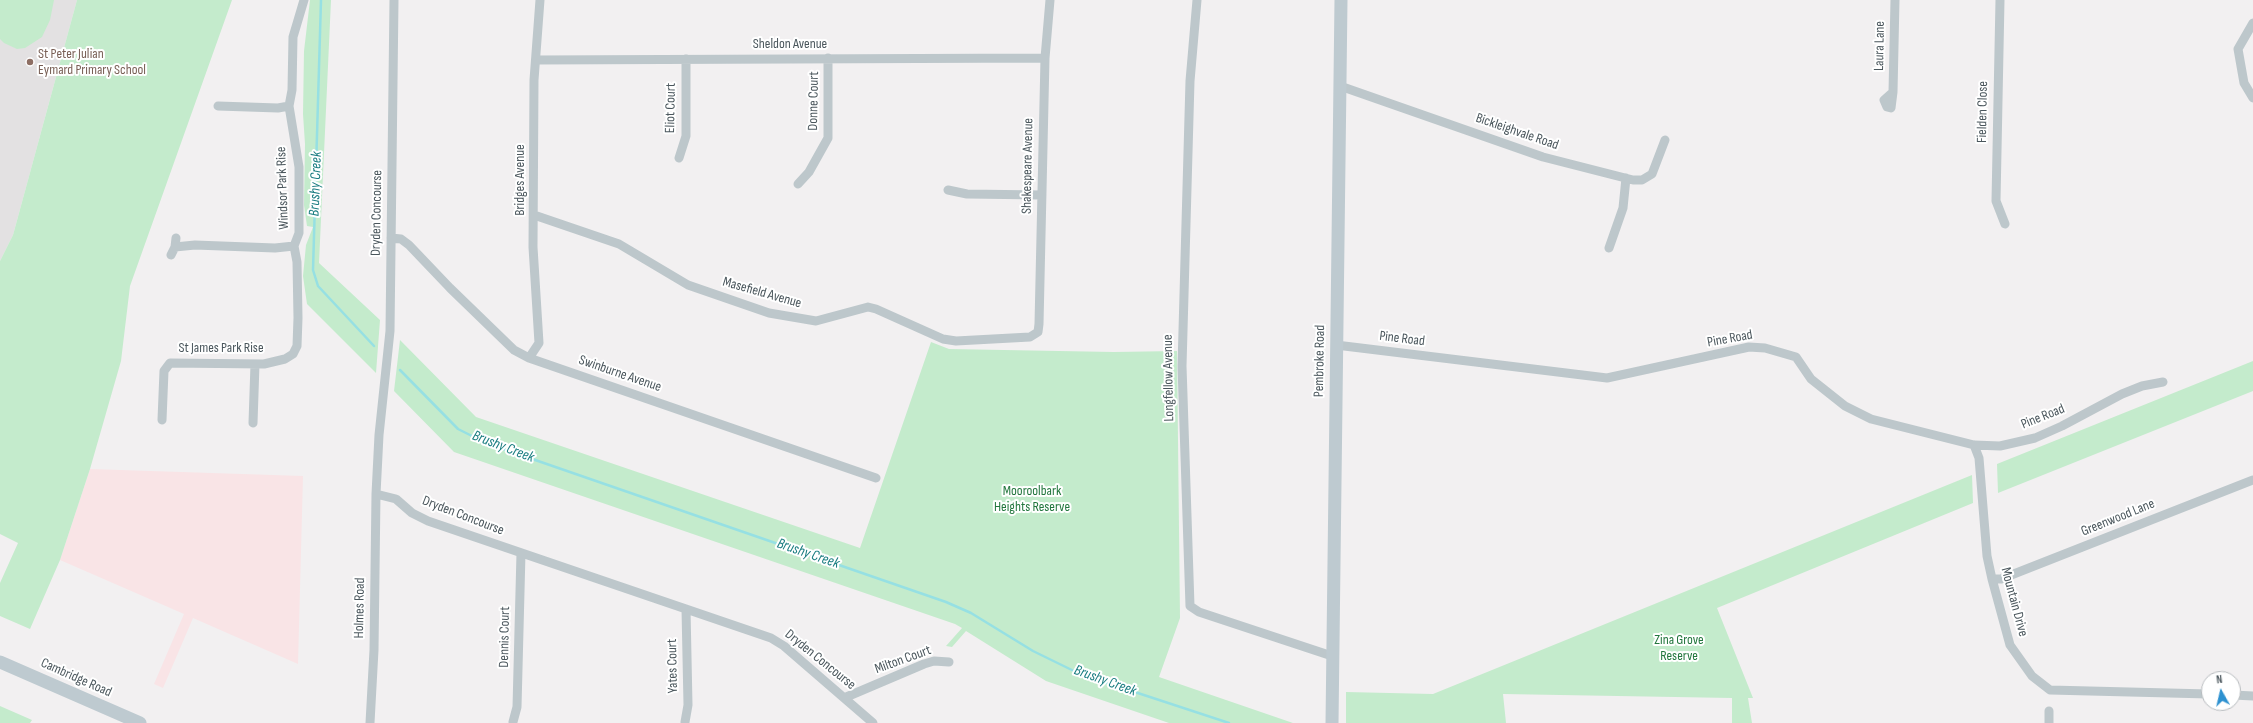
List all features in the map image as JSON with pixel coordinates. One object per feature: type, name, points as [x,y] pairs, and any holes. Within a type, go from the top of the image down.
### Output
[{"type":"street","name":"Windsor Park Rise","points":[[174,246],[195,245],[275,248],[294,246],[299,233],[299,167],[289,106],[292,90],[292,37],[304,0]]},
{"type":"street","name":"Dryden Concourse","points":[[394,0],[390,340],[378,435],[376,494],[396,499],[420,518],[778,642],[873,723]]},
{"type":"street","name":"Bridges Avenue","points":[[529,358],[539,343],[533,247],[536,60],[540,0]]},
{"type":"street","name":"Shakespeare Avenue","points":[[1038,332],[1045,58],[1050,0]]},
{"type":"street","name":"Longfellow Avenue","points":[[1197,0],[1190,81],[1182,366],[1190,606],[1199,612],[1332,656]]},
{"type":"street","name":"Pembroke Road","points":[[1332,723],[1341,0]]},
{"type":"street","name":"Laura Lane","points":[[1893,92],[1895,0]]},
{"type":"street","name":"Fielden Close","points":[[2000,0],[1996,201],[2005,224]]},
{"type":"street","points":[[2253,23],[2238,49],[2244,83],[2253,98]]},
{"type":"street","name":"Donne Court","points":[[798,184],[809,172],[828,138],[828,58]]},
{"type":"street","name":"Sheldon Avenue","points":[[536,60],[1045,58]]},
{"type":"street","name":"Eliot Court","points":[[679,158],[686,136],[686,59]]},
{"type":"street","name":"Bickleighvale Road","points":[[1340,86],[1543,157],[1626,178],[1642,180],[1652,174],[1665,140]]},
{"type":"street","points":[[218,106],[278,108],[289,106]]},
{"type":"street","points":[[1609,248],[1623,208],[1626,178]]},
{"type":"street","points":[[948,190],[967,194],[1042,195]]},
{"type":"street","name":"Masefield Avenue","points":[[534,216],[620,244],[688,285],[769,312],[816,321],[868,307],[876,309],[943,339],[956,340],[1018,339],[1030,337],[1038,332]]},
{"type":"street","name":"Swinburne Avenue","points":[[391,238],[401,239],[409,245],[514,350],[529,358],[876,478]]},
{"type":"street","name":"St James Park Rise","points":[[162,420],[164,371],[170,363],[255,364],[285,359],[295,351],[298,318],[297,262],[294,246]]},
{"type":"street","name":"Pine Road","points":[[1336,345],[1607,378],[1749,347],[1765,348],[1796,357],[1811,379],[1845,406],[1865,416],[1974,445],[2000,446],[2035,438],[2062,426],[2122,394],[2142,386],[2163,382]]},
{"type":"street","points":[[253,423],[255,364]]},
{"type":"street","name":"Mountain Drive","points":[[1974,445],[1979,458],[1987,556],[1992,579],[2010,645],[2032,676],[2050,690],[2201,694]]},
{"type":"street","name":"Greenwood Lane","points":[[1992,579],[2001,579],[2253,480]]},
{"type":"street","name":"Holmes Road","points":[[370,723],[374,650],[376,494]]},
{"type":"street","name":"Dennis Court","points":[[513,722],[517,707],[521,553]]},
{"type":"street","name":"Yates Court","points":[[685,722],[688,705],[686,609]]},
{"type":"street","name":"Milton Court","points":[[844,698],[924,664],[934,661],[949,662]]},
{"type":"street","name":"Cambridge Road","points":[[0,662],[140,723]]},
{"type":"street","points":[[2241,695],[2253,696]]},
{"type":"street","points":[[2049,711],[2049,723]]},
{"type":"shaded area","name":"St Peter Julian Eymard Primary School","points":[[0,0],[77,0],[13,235],[0,261]]},
{"type":"shaded area","points":[[90,469],[303,476],[298,664],[193,618],[163,688],[154,684],[184,614],[60,560]]},
{"type":"green space","points":[[0,0],[54,0],[50,20],[42,37],[25,48],[17,49],[4,43],[0,39]]},
{"type":"green space","points":[[77,0],[232,0],[130,286],[121,361],[90,469],[60,560],[30,629],[0,616],[0,583],[18,543],[0,534],[0,261],[13,235]]},
{"type":"green space","points":[[310,0],[331,0],[319,263],[380,320],[376,373],[307,304],[303,276],[306,245],[313,227],[307,226],[304,205],[305,144],[303,114],[304,51]]},
{"type":"green space","name":"Mooroolbark Heights Reserve","points":[[400,340],[476,417],[860,548],[931,342],[949,349],[1114,352],[1177,351],[1180,618],[1159,677],[1293,723],[1169,723],[1046,681],[966,631],[952,647],[946,646],[962,628],[955,624],[454,452],[394,391]]},
{"type":"green space","points":[[2253,361],[2253,391],[1998,493],[1997,464]]},
{"type":"green space","name":"Zina Grove Reserve","points":[[1972,475],[1973,503],[1717,608],[1753,698],[1748,698],[1752,723],[1732,723],[1732,698],[1503,694],[1506,723],[1346,723],[1346,692],[1433,694]]},
{"type":"green space","points":[[0,706],[32,720],[30,723],[0,723]]},
{"type":"waterway","name":"Brushy Creek","points":[[321,0],[313,270],[318,286],[374,346]]},
{"type":"waterway","name":"Brushy Creek","points":[[400,370],[458,429],[486,443],[946,602],[971,613],[1033,651],[1080,674],[1229,723]]},
{"type":"place","name":"St Peter Julian Eymard Primary School","points":[[30,62]]}]
